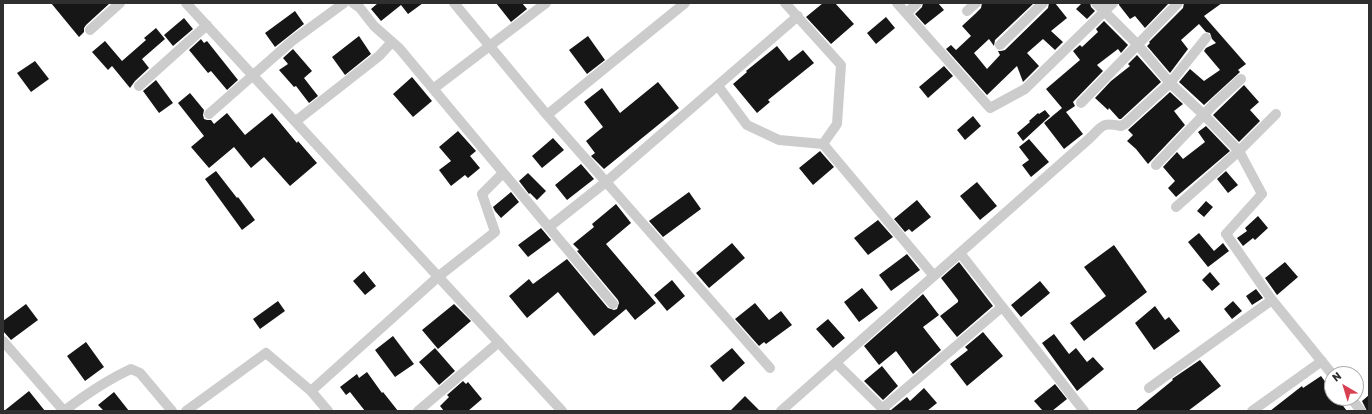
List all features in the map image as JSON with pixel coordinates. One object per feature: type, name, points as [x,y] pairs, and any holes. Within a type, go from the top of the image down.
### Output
[{"type":"street","points":[[90,30],[120,3]]},
{"type":"street","points":[[186,3],[562,411]]},
{"type":"street","points":[[209,114],[292,41],[344,3]]},
{"type":"street","points":[[353,3],[360,8],[374,26],[399,48],[613,304]]},
{"type":"street","points":[[454,3],[547,115],[770,368]]},
{"type":"street","points":[[433,89],[546,3]]},
{"type":"street","points":[[547,115],[685,3]]},
{"type":"street","points":[[785,3],[841,65],[837,124],[823,144]]},
{"type":"street","points":[[897,3],[990,108],[1025,88],[1113,3]]},
{"type":"street","points":[[907,13],[917,3]]},
{"type":"street","points":[[967,11],[976,3]]},
{"type":"street","points":[[1000,46],[1043,3]]},
{"type":"street","points":[[1096,3],[1137,44],[1170,83],[1204,115],[1238,151],[1262,194],[1226,234],[1272,300],[1326,366]]},
{"type":"street","points":[[1081,103],[1178,3]]},
{"type":"street","points":[[549,227],[606,182],[798,16]]},
{"type":"street","points":[[139,86],[207,25]]},
{"type":"street","points":[[781,411],[1090,138],[1102,125],[1112,124],[1121,126],[1126,124],[1170,83],[1206,38]]},
{"type":"street","points":[[296,121],[379,56],[392,42]]},
{"type":"street","points":[[1156,165],[1241,79]]},
{"type":"street","points":[[718,86],[747,125],[779,140],[823,144],[934,276]]},
{"type":"street","points":[[1176,207],[1238,151],[1276,114]]},
{"type":"street","points":[[311,391],[439,276],[495,232],[482,194],[503,173]]},
{"type":"street","points":[[960,253],[1084,411]]},
{"type":"street","points":[[1149,388],[1272,300]]},
{"type":"street","points":[[836,363],[884,410],[1002,307]]},
{"type":"street","points":[[418,411],[499,342]]},
{"type":"street","points":[[3,343],[64,411],[95,389],[131,369],[140,372],[172,411]]},
{"type":"street","points":[[186,411],[266,353],[311,391],[328,411]]},
{"type":"street","points":[[1252,411],[1322,361]]},
{"type":"street","points":[[427,403],[434,411]]},
{"type":"building","points":[[51,3],[110,3],[86,25],[84,32],[79,37]]},
{"type":"building","points":[[378,3],[423,3],[408,14],[401,5],[381,21],[371,9]]},
{"type":"building","points":[[496,3],[522,3],[527,9],[511,22]]},
{"type":"building","points":[[823,3],[835,3],[854,24],[831,44],[806,17]]},
{"type":"building","points":[[923,3],[938,3],[944,10],[925,25],[915,14],[922,7]]},
{"type":"building","points":[[982,3],[1034,3],[995,40],[994,46],[989,39],[974,53],[987,69],[1000,55],[998,51],[1005,50],[1048,8],[1049,3],[1055,3],[1067,18],[1051,31],[1063,42],[1055,50],[1043,39],[1027,53],[1039,66],[1023,82],[1017,66],[987,95],[946,49],[951,45],[956,50],[971,36],[962,26],[981,8]]},
{"type":"building","points":[[1082,3],[1090,3],[1091,7],[1095,11],[1087,19],[1076,9]]},
{"type":"building","points":[[1119,3],[1169,3],[1145,28],[1135,16],[1130,19]]},
{"type":"building","points":[[1184,3],[1222,3],[1204,16],[1246,64],[1238,70],[1240,72],[1204,105],[1179,82],[1190,69],[1204,81],[1220,70],[1204,51],[1206,48],[1216,43],[1212,39],[1210,33],[1206,32],[1199,24],[1181,40],[1188,49],[1170,73],[1147,46],[1150,43],[1149,42],[1183,8]]},
{"type":"building","points":[[295,11],[304,24],[275,47],[265,33]]},
{"type":"building","points":[[886,17],[895,28],[876,44],[867,33]]},
{"type":"building","points":[[184,18],[193,29],[173,46],[164,35]]},
{"type":"building","points":[[1104,21],[1128,45],[1121,53],[1118,49],[1097,65],[1103,71],[1073,102],[1075,106],[1066,112],[1083,134],[1064,149],[1044,123],[1062,108],[1046,89],[1080,60],[1073,51],[1080,45],[1082,47],[1098,32],[1096,29]]},
{"type":"building","points":[[156,28],[165,39],[142,59],[149,68],[130,88],[112,66],[108,70],[92,52],[105,41],[122,61],[146,40],[144,38]]},
{"type":"building","points":[[359,36],[371,54],[345,75],[332,57]]},
{"type":"building","points":[[588,36],[605,60],[587,74],[569,50]]},
{"type":"building","points":[[201,39],[204,43],[207,41],[238,80],[227,90],[211,71],[208,73],[189,50]]},
{"type":"building","points":[[777,46],[789,61],[803,50],[814,63],[768,100],[770,102],[757,113],[733,84],[747,72],[746,71]]},
{"type":"building","points":[[293,49],[312,71],[304,78],[318,96],[309,103],[296,86],[294,87],[279,70],[288,64],[283,58]]},
{"type":"building","points":[[1137,55],[1161,82],[1121,119],[1119,119],[1109,108],[1108,110],[1095,98],[1111,81],[1130,66],[1128,64]]},
{"type":"building","points":[[35,61],[49,79],[31,92],[17,73]]},
{"type":"building","points":[[944,66],[953,76],[928,98],[919,87]]},
{"type":"building","points":[[412,77],[432,101],[413,117],[393,94]]},
{"type":"building","points":[[156,80],[173,103],[159,113],[143,91]]},
{"type":"building","points":[[658,82],[679,108],[604,169],[591,156],[595,153],[586,141],[603,127],[584,102],[602,88],[620,113]]},
{"type":"building","points":[[1244,85],[1259,102],[1250,110],[1260,121],[1239,142],[1213,115]]},
{"type":"building","points":[[1170,92],[1183,104],[1174,111],[1185,125],[1148,164],[1136,149],[1127,141],[1133,135],[1128,130]]},
{"type":"building","points":[[190,93],[204,110],[204,119],[211,120],[214,124],[227,113],[245,135],[272,113],[297,143],[298,141],[317,163],[290,186],[264,157],[251,168],[234,147],[209,168],[191,147],[204,136],[178,103]]},
{"type":"building","points":[[1045,110],[1050,116],[1023,141],[1017,133],[1038,113],[1039,114]]},
{"type":"building","points":[[973,116],[981,126],[965,140],[957,130]]},
{"type":"building","points":[[1206,126],[1230,151],[1176,197],[1168,188],[1175,181],[1163,167],[1177,152],[1183,159],[1205,142],[1198,132]]},
{"type":"building","points":[[458,131],[476,151],[470,156],[480,168],[468,178],[465,175],[451,186],[439,170],[451,161],[439,147]]},
{"type":"building","points":[[553,138],[564,150],[542,168],[532,156]]},
{"type":"building","points":[[1029,139],[1049,162],[1031,177],[1022,165],[1029,160],[1019,147]]},
{"type":"building","points":[[820,151],[834,167],[813,185],[799,168]]},
{"type":"building","points":[[581,164],[594,179],[567,200],[555,185]]},
{"type":"building","points":[[216,171],[255,220],[242,230],[205,179]]},
{"type":"building","points":[[1226,171],[1238,185],[1228,193],[1217,179]]},
{"type":"building","points":[[528,173],[546,191],[537,200],[530,193],[529,194],[519,181]]},
{"type":"building","points":[[977,182],[997,206],[980,220],[960,196]]},
{"type":"building","points":[[511,192],[519,202],[501,218],[493,207]]},
{"type":"building","points":[[689,192],[701,209],[663,237],[649,221]]},
{"type":"building","points":[[917,200],[931,217],[912,232],[909,229],[905,232],[894,219]]},
{"type":"building","points":[[1206,201],[1213,207],[1204,217],[1197,211]]},
{"type":"building","points":[[616,204],[631,223],[606,244],[656,303],[635,320],[626,309],[594,336],[558,292],[527,318],[509,296],[529,279],[533,284],[567,259],[608,308],[614,310],[617,309],[619,303],[618,300],[577,251],[579,250],[573,244],[594,227],[592,224]]},
{"type":"building","points":[[1258,216],[1268,228],[1255,240],[1253,238],[1243,246],[1237,238],[1247,231],[1245,228]]},
{"type":"building","points":[[878,220],[893,237],[868,255],[854,238]]},
{"type":"building","points":[[541,228],[551,240],[528,257],[518,245]]},
{"type":"building","points":[[1199,233],[1214,251],[1223,243],[1229,251],[1208,267],[1188,242]]},
{"type":"building","points":[[732,243],[745,258],[709,288],[696,273]]},
{"type":"building","points":[[1114,245],[1147,292],[1084,341],[1070,323],[1106,296],[1084,267]]},
{"type":"building","points":[[907,254],[920,270],[891,291],[879,275]]},
{"type":"building","points":[[959,262],[993,306],[957,337],[940,316],[958,302],[941,278]]},
{"type":"building","points":[[1285,262],[1298,277],[1277,295],[1265,278]]},
{"type":"building","points":[[364,271],[376,286],[365,295],[353,281]]},
{"type":"building","points":[[1210,272],[1220,284],[1212,291],[1202,280]]},
{"type":"building","points":[[672,280],[685,296],[667,311],[654,295]]},
{"type":"building","points":[[1040,281],[1050,293],[1021,317],[1011,305]]},
{"type":"building","points":[[862,288],[878,308],[859,322],[844,302]]},
{"type":"building","points":[[1256,289],[1263,298],[1252,305],[1246,296]]},
{"type":"building","points":[[923,294],[939,315],[923,327],[941,350],[913,374],[896,351],[879,365],[864,346]]},
{"type":"building","points":[[278,301],[285,311],[260,329],[253,319]]},
{"type":"building","points":[[1233,301],[1242,311],[1232,319],[1224,309]]},
{"type":"building","points":[[755,303],[769,320],[781,311],[792,325],[766,344],[764,342],[759,346],[735,319]]},
{"type":"building","points":[[26,304],[38,320],[11,340],[3,331],[3,321]]},
{"type":"building","points":[[454,304],[471,321],[438,349],[422,330]]},
{"type":"building","points":[[1155,306],[1165,320],[1169,317],[1180,331],[1154,350],[1135,323]]},
{"type":"building","points":[[828,319],[845,338],[833,348],[816,329]]},
{"type":"building","points":[[983,332],[1003,356],[967,386],[950,364],[968,350],[965,347]]},
{"type":"building","points":[[1054,334],[1069,354],[1076,348],[1087,362],[1093,357],[1104,369],[1077,391],[1042,343]]},
{"type":"building","points":[[393,336],[414,364],[395,377],[375,350]]},
{"type":"building","points":[[86,342],[104,367],[85,381],[67,356]]},
{"type":"building","points":[[435,348],[455,371],[439,385],[419,362]]},
{"type":"building","points":[[732,348],[745,363],[723,382],[710,366]]},
{"type":"building","points":[[1200,360],[1221,386],[1188,411],[1135,411],[1173,380],[1172,379]]},
{"type":"building","points":[[882,366],[898,386],[883,400],[864,381]]},
{"type":"building","points":[[367,372],[382,393],[383,392],[398,411],[365,411],[350,392],[346,395],[340,387],[357,374],[359,378]]},
{"type":"building","points":[[1321,376],[1324,380],[1324,406],[1343,406],[1347,411],[1270,411],[1302,386],[1303,388]]},
{"type":"building","points":[[463,381],[466,384],[468,382],[482,399],[468,411],[444,411],[440,406],[449,397],[447,395]]},
{"type":"building","points":[[1055,384],[1067,399],[1052,411],[1043,411],[1034,401]]},
{"type":"building","points":[[924,388],[937,403],[927,411],[891,411],[907,397],[910,401]]},
{"type":"building","points":[[29,391],[45,411],[4,411]]},
{"type":"building","points":[[114,392],[129,411],[104,411],[98,405]]},
{"type":"building","points":[[1369,395],[1369,411],[1367,411],[1364,405],[1364,399]]},
{"type":"building","points":[[745,396],[760,411],[730,411]]}]
